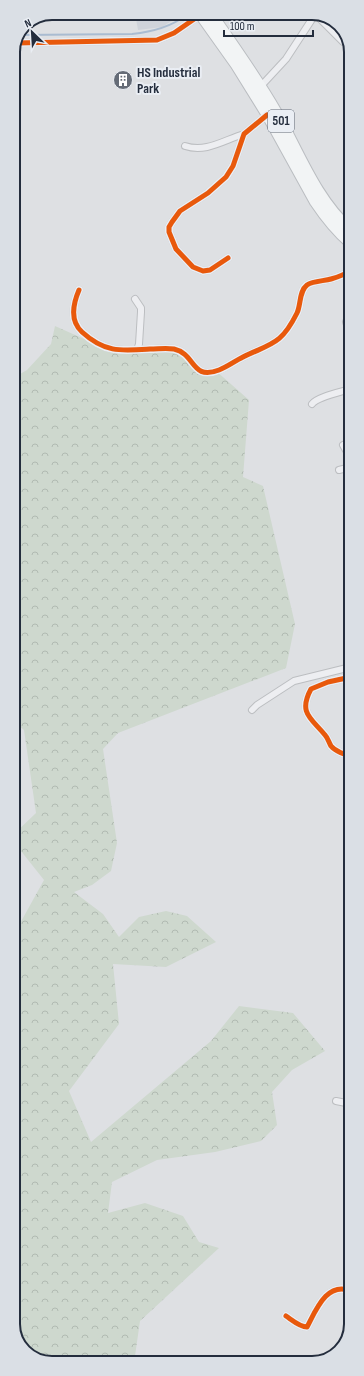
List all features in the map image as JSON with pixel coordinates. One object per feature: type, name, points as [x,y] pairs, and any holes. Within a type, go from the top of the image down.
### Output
[{"type":"main road","name":"501","points":[[204,20],[236,65],[267,115],[315,202],[324,215],[344,238]]},
{"type":"main road","name":"501","points":[[217,20],[261,86],[317,188],[330,207],[344,222]]},
{"type":"street","points":[[22,42],[158,40],[174,33],[192,20]]},
{"type":"street","points":[[261,86],[286,59],[312,20]]},
{"type":"street","points":[[324,22],[341,40]]},
{"type":"street","points":[[185,146],[199,149],[218,144],[244,134],[267,115]]},
{"type":"street","points":[[228,258],[210,270],[203,271],[192,267],[176,249],[169,232],[169,227],[180,211],[208,193],[226,177],[233,166],[244,134]]},
{"type":"street","points":[[79,290],[73,312],[76,324],[79,330],[95,342],[106,348],[123,351],[163,349],[176,350],[187,355],[196,369],[210,372],[217,371],[251,353],[273,344],[282,337],[297,313],[301,295],[305,287],[344,274]]},
{"type":"street","points":[[135,300],[141,308],[138,350]]},
{"type":"street","points":[[312,404],[313,402],[324,397],[344,390]]},
{"type":"street","points":[[339,470],[344,469]]},
{"type":"street","points":[[252,710],[257,705],[294,681],[344,669]]},
{"type":"street","points":[[344,679],[328,682],[311,689],[305,700],[307,714],[317,728],[325,734],[331,746],[344,754]]},
{"type":"street","points":[[336,1101],[344,1103]]},
{"type":"street","points":[[286,1316],[300,1325],[307,1327],[322,1299],[328,1294],[341,1288],[344,1289]]},
{"type":"shaded area","points":[[136,20],[173,20],[162,27],[138,30]]},
{"type":"green space","points":[[55,326],[111,351],[167,351],[183,354],[201,370],[215,370],[249,400],[243,477],[263,486],[295,624],[286,668],[118,733],[103,749],[117,843],[111,871],[92,885],[74,892],[103,914],[119,937],[139,917],[166,911],[187,916],[216,942],[166,967],[113,964],[119,1024],[69,1091],[91,1142],[211,1041],[239,1006],[293,1013],[325,1051],[292,1070],[272,1092],[277,1125],[261,1141],[215,1152],[157,1160],[112,1182],[108,1213],[145,1203],[183,1216],[199,1242],[219,1248],[140,1321],[135,1356],[50,1356],[40,1354],[34,1351],[24,1340],[20,1324],[20,923],[44,880],[20,850],[20,828],[36,813],[24,730],[20,727],[20,374],[27,370],[51,344]]},
{"type":"waterway","points":[[25,35],[132,34],[160,29],[179,20]]},
{"type":"cycle path","points":[[22,43],[157,40],[174,33],[193,20]]},
{"type":"cycle path","points":[[228,258],[210,270],[203,271],[193,267],[176,249],[169,232],[169,227],[180,211],[208,193],[226,177],[233,166],[244,134],[267,115]]},
{"type":"cycle path","points":[[79,290],[75,301],[74,318],[78,328],[90,339],[106,347],[122,350],[174,349],[186,356],[198,370],[210,372],[219,370],[275,342],[291,324],[297,313],[301,294],[307,285],[344,274]]},
{"type":"cycle path","points":[[344,679],[328,682],[311,689],[307,697],[306,704],[308,715],[326,736],[331,746],[335,750],[344,754]]},
{"type":"cycle path","points":[[286,1316],[299,1325],[307,1327],[323,1299],[335,1290],[344,1289]]},
{"type":"place","name":"HS Industrial Park","points":[[123,80]]}]
